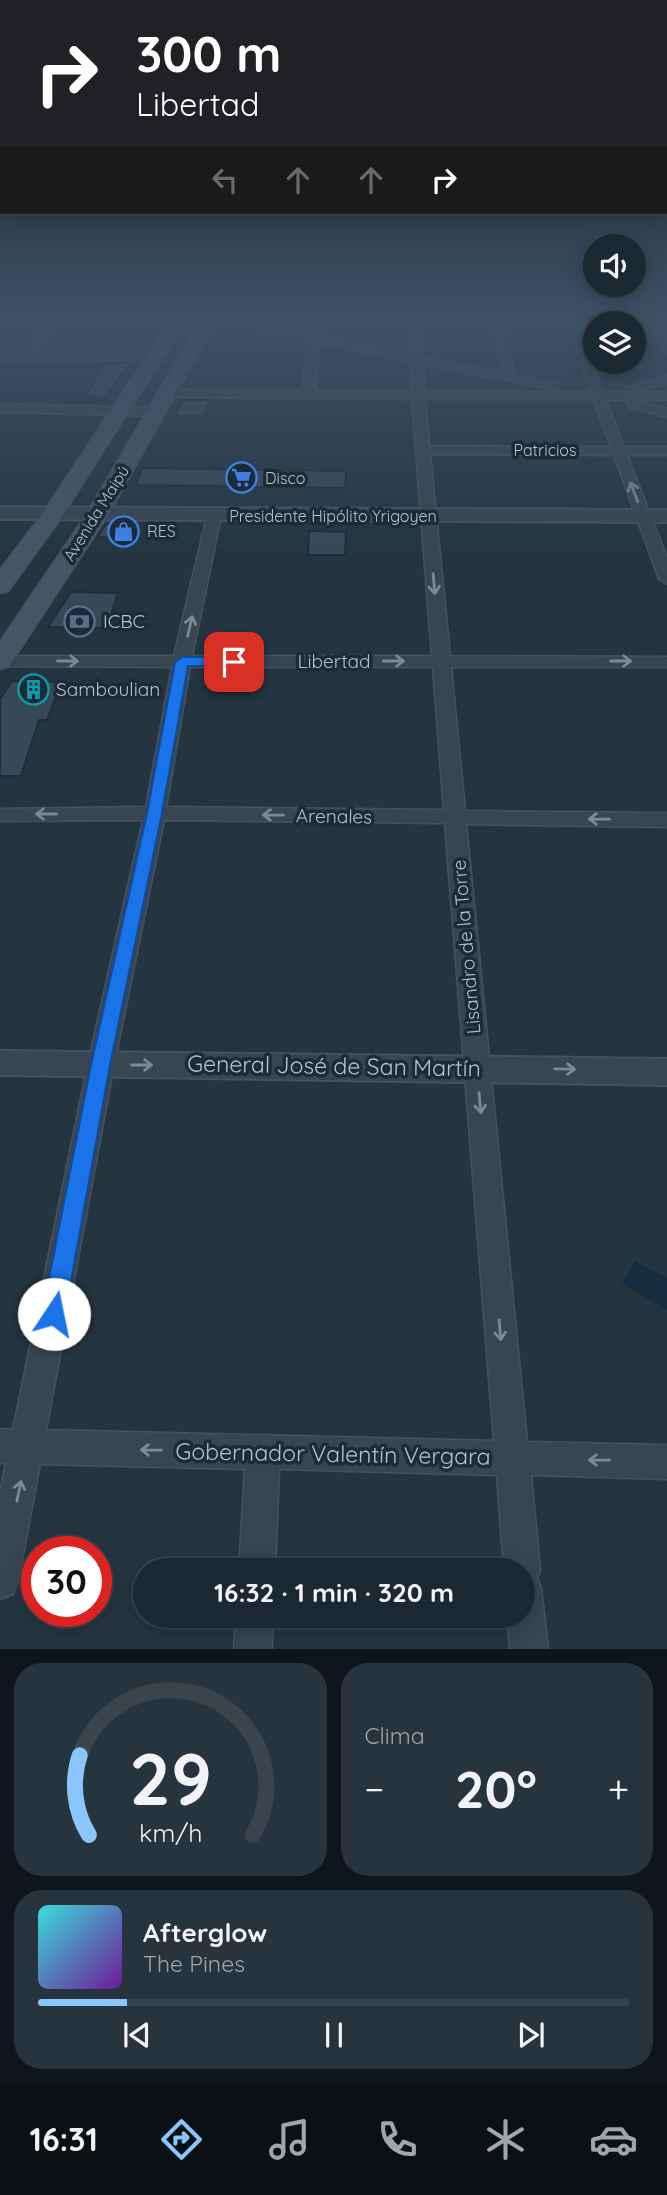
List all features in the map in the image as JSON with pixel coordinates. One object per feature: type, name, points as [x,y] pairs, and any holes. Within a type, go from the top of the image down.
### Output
[{"type":"main road","name":"Avenida Maipú","points":[[0,586],[53,513],[128,400]]},
{"type":"main road","name":"Avenida Maipú","points":[[0,661],[97,515],[164,400]]},
{"type":"street","name":"Lisandro de la Torre","points":[[418,400],[521,1558]]},
{"type":"street","points":[[602,400],[618,451],[667,579]]},
{"type":"street","points":[[616,400],[667,413]]},
{"type":"street","points":[[0,408],[157,412]]},
{"type":"street","name":"Patricios","points":[[423,450],[667,451]]},
{"type":"street","name":"Presidente Hipólito Yrigoyen","points":[[0,513],[667,516]]},
{"type":"street","points":[[0,1581],[14,1446],[101,1065],[214,516]]},
{"type":"street","name":"Libertad","points":[[0,661],[667,662]]},
{"type":"street","name":"Arenales","points":[[0,815],[155,813],[667,820]]},
{"type":"street","name":"General José de San Martín","points":[[0,1063],[667,1072]]},
{"type":"street","name":"Gobernador Valentín Vergara","points":[[14,1446],[667,1462]]},
{"type":"street","points":[[258,1558],[263,1452]]},
{"type":"street","points":[[253,1649],[254,1628]]},
{"type":"street","points":[[527,1628],[529,1649]]},
{"type":"water","points":[[635,1261],[667,1278],[667,1310],[622,1284]]},
{"type":"building","points":[[182,400],[209,400],[204,416],[176,416]]},
{"type":"building","name":"Disco","points":[[142,468],[346,471],[345,488],[136,485]]},
{"type":"building","points":[[106,524],[137,524],[131,538],[97,537]]},
{"type":"building","points":[[309,531],[346,532],[345,555],[308,555]]},
{"type":"building","points":[[71,592],[118,593],[108,624],[104,624],[103,628],[48,627]]},
{"type":"building","points":[[12,681],[62,682],[47,720],[39,720],[21,776],[0,776],[0,699]]},
{"type":"place","name":"Disco","points":[[242,478]]},
{"type":"place","name":"RES","points":[[124,531]]},
{"type":"place","name":"ICBC","points":[[80,621]]},
{"type":"place","name":"Samboulian","points":[[33,689]]},
{"type":"route","points":[[54,1314],[101,1065],[155,813],[182,662],[234,662]]}]
